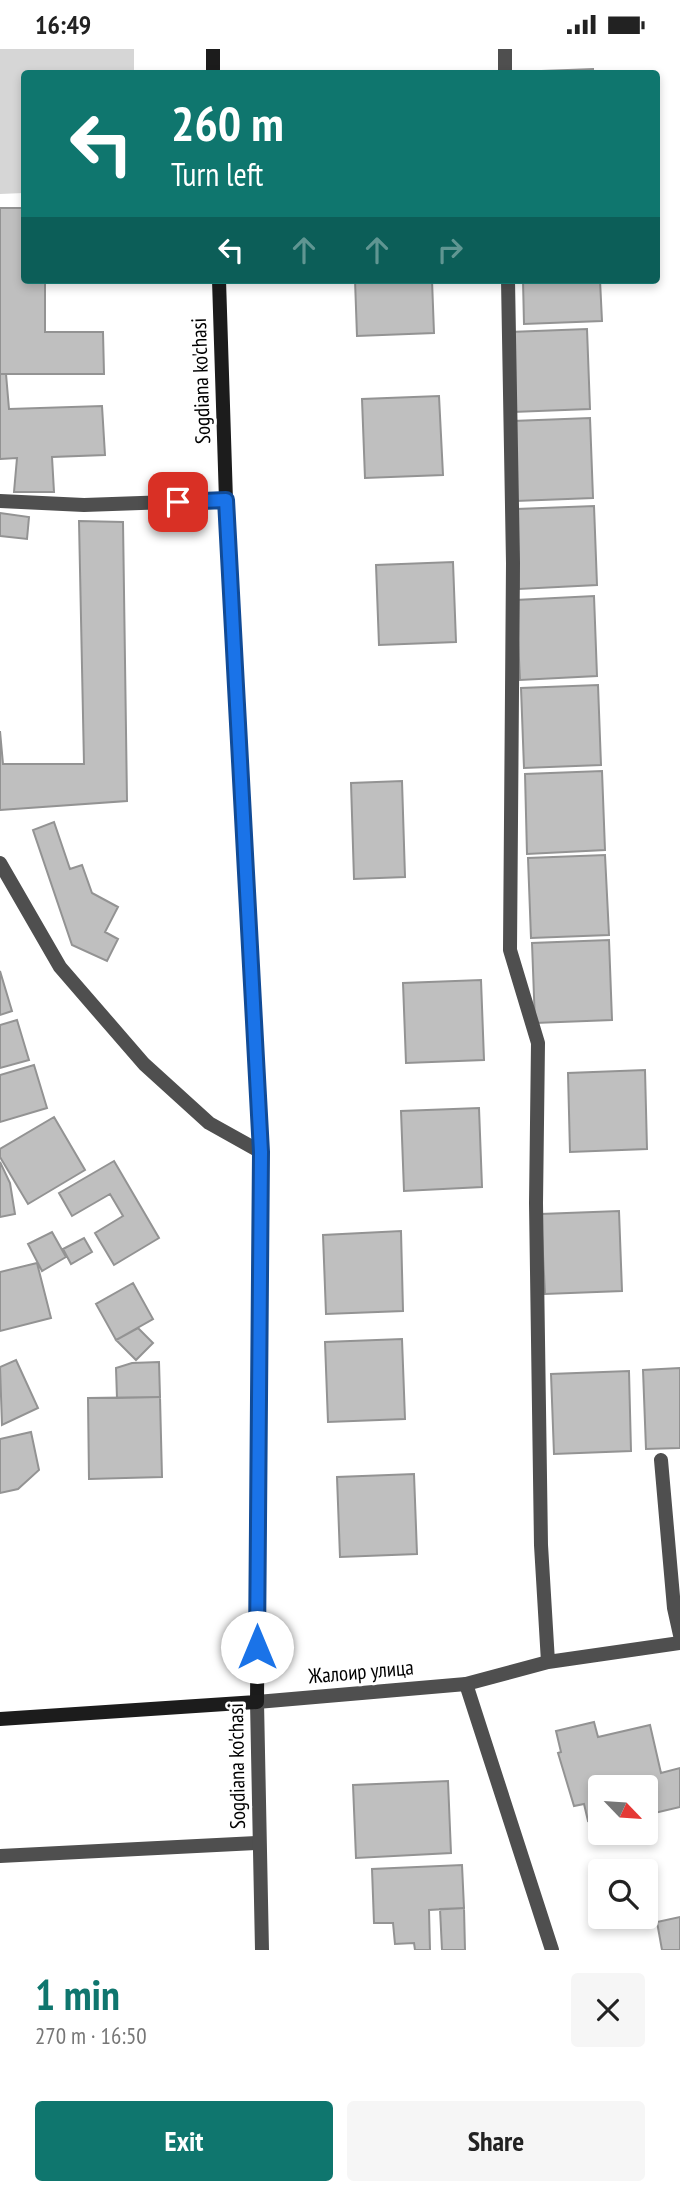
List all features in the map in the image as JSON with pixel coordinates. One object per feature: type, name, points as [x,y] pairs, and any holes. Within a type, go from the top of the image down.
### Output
[{"type":"street","points":[[213,49],[214,70]]},
{"type":"street","points":[[505,49],[505,70]]},
{"type":"street","name":"Sogdiana ko'chasi","points":[[219,284],[226,500],[261,1152],[257,1702],[262,1950]]},
{"type":"street","points":[[508,284],[513,563],[510,950],[538,1042],[536,1203],[541,1545],[548,1662]]},
{"type":"street","points":[[0,501],[84,505],[226,500]]},
{"type":"street","points":[[0,863],[60,967],[145,1064],[209,1122],[261,1152]]},
{"type":"street","points":[[661,1460],[674,1608],[680,1635]]},
{"type":"street","name":"Жалоир улица","points":[[0,1719],[257,1702],[466,1683],[548,1662],[680,1643]]},
{"type":"street","points":[[466,1683],[552,1950]]},
{"type":"street","points":[[0,1856],[258,1843]]},
{"type":"shaded area","points":[[0,49],[134,49],[134,70],[21,70],[21,193],[0,194]]},
{"type":"building","points":[[0,208],[21,208],[21,284],[45,284],[45,332],[103,332],[104,374],[0,374]]},
{"type":"building","points":[[355,284],[432,284],[434,333],[357,336]]},
{"type":"building","points":[[523,284],[600,284],[602,321],[524,324]]},
{"type":"building","points":[[587,329],[590,409],[513,412],[510,332]]},
{"type":"building","points":[[0,374],[6,374],[9,409],[102,406],[105,455],[52,457],[54,492],[14,492],[17,458],[0,459]]},
{"type":"building","points":[[439,396],[443,475],[365,478],[362,399]]},
{"type":"building","points":[[590,418],[593,498],[516,501],[513,421]]},
{"type":"building","points":[[594,506],[597,585],[519,589],[517,509]]},
{"type":"building","points":[[0,513],[29,517],[27,539],[0,536]]},
{"type":"building","points":[[79,521],[123,522],[127,801],[0,810],[0,731],[3,764],[84,764]]},
{"type":"building","points":[[453,562],[456,642],[379,645],[376,565]]},
{"type":"building","points":[[594,596],[597,676],[520,680],[516,600]]},
{"type":"building","points":[[598,685],[601,765],[524,768],[521,688]]},
{"type":"building","points":[[602,771],[605,850],[527,854],[525,774]]},
{"type":"building","points":[[402,781],[405,877],[354,879],[351,783]]},
{"type":"building","points":[[54,822],[70,869],[82,865],[92,893],[118,907],[105,932],[118,939],[107,961],[72,945],[33,830]]},
{"type":"building","points":[[605,855],[609,935],[531,938],[528,858]]},
{"type":"building","points":[[609,940],[612,1020],[535,1023],[532,943]]},
{"type":"building","points":[[0,971],[12,1011],[0,1015]]},
{"type":"building","points":[[481,980],[484,1060],[406,1063],[403,983]]},
{"type":"building","points":[[17,1020],[29,1060],[0,1068],[0,1025]]},
{"type":"building","points":[[34,1065],[47,1108],[0,1122],[0,1075]]},
{"type":"building","points":[[645,1070],[647,1149],[570,1152],[568,1073]]},
{"type":"building","points":[[479,1108],[482,1187],[404,1191],[401,1111]]},
{"type":"building","points":[[54,1117],[85,1170],[28,1204],[0,1157],[0,1149]]},
{"type":"building","points":[[114,1161],[159,1238],[114,1265],[95,1233],[123,1216],[110,1194],[72,1216],[59,1193]]},
{"type":"building","points":[[0,1162],[10,1183],[15,1214],[0,1217]]},
{"type":"building","points":[[619,1211],[622,1291],[545,1294],[541,1214]]},
{"type":"building","points":[[401,1231],[403,1311],[326,1314],[323,1235]]},
{"type":"building","points":[[52,1232],[66,1257],[42,1271],[28,1244]]},
{"type":"building","points":[[84,1238],[92,1252],[71,1264],[63,1249]]},
{"type":"building","points":[[37,1263],[51,1318],[0,1331],[0,1272]]},
{"type":"building","points":[[133,1283],[153,1319],[116,1340],[96,1304]]},
{"type":"building","points":[[138,1328],[153,1343],[136,1360],[116,1340]]},
{"type":"building","points":[[402,1339],[405,1419],[328,1422],[325,1342]]},
{"type":"building","points":[[16,1360],[38,1408],[2,1425],[0,1367]]},
{"type":"building","points":[[159,1362],[160,1397],[117,1398],[116,1368],[132,1363]]},
{"type":"building","points":[[680,1368],[680,1448],[646,1449],[643,1370]]},
{"type":"building","points":[[629,1371],[631,1451],[554,1454],[551,1374]]},
{"type":"building","points":[[160,1397],[162,1477],[89,1479],[88,1398]]},
{"type":"building","points":[[31,1432],[39,1470],[18,1489],[0,1493],[0,1439]]},
{"type":"building","points":[[414,1474],[417,1554],[340,1557],[337,1477]]},
{"type":"building","points":[[594,1722],[598,1737],[650,1725],[661,1773],[680,1768],[680,1807],[658,1812],[658,1775],[588,1775],[588,1821],[584,1804],[574,1806],[558,1753],[561,1752],[556,1731]]},
{"type":"building","points":[[448,1781],[451,1853],[356,1858],[353,1785]]},
{"type":"building","points":[[462,1865],[464,1908],[429,1910],[430,1950],[415,1950],[414,1943],[395,1944],[393,1923],[374,1923],[372,1869]]},
{"type":"building","points":[[464,1908],[465,1950],[442,1950],[440,1909]]},
{"type":"building","points":[[680,1917],[680,1950],[662,1950],[658,1922]]},
{"type":"route","points":[[178,502],[226,500],[261,1152],[257,1647]]}]
